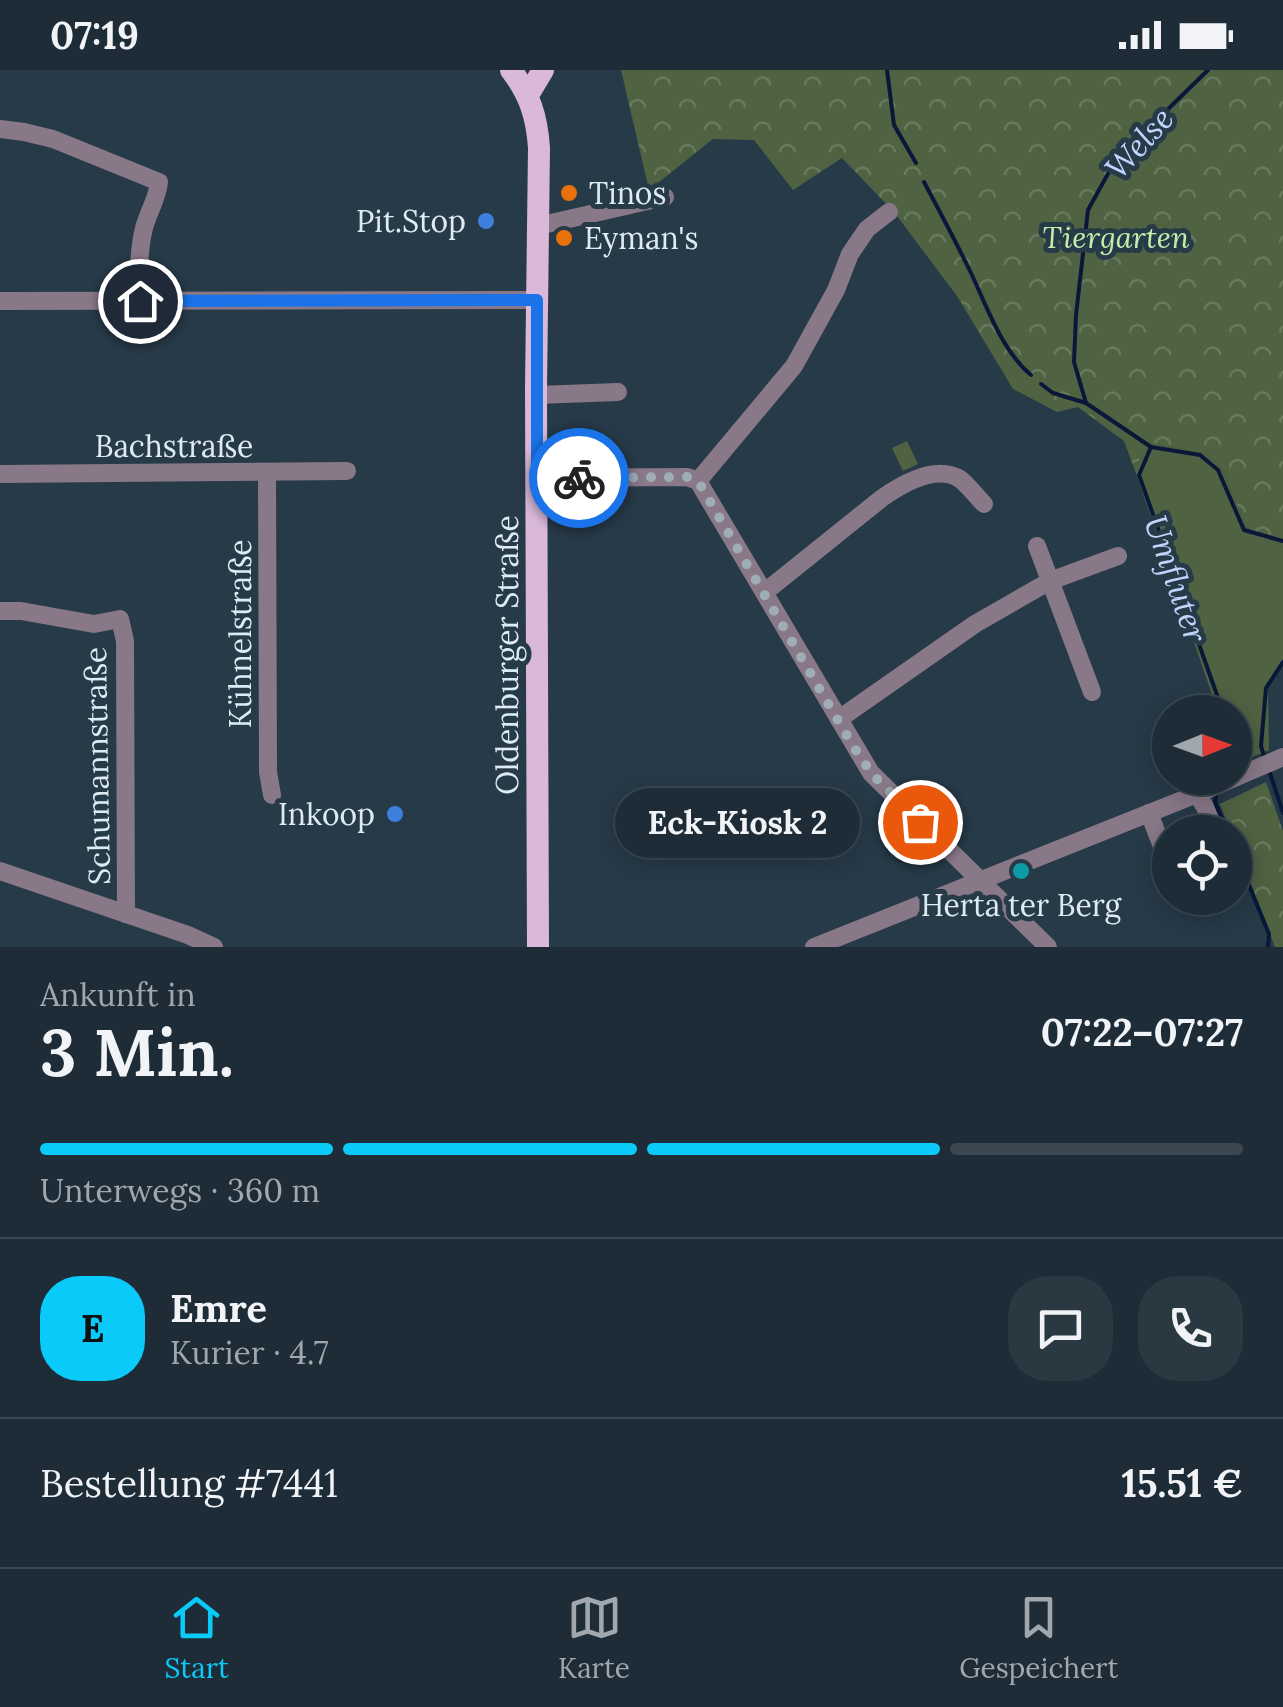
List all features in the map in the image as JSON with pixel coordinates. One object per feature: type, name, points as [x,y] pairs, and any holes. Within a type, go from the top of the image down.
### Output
[{"type":"main road","name":"Oldenburger Straße","points":[[511,70],[528,95],[538,124],[538,947]]},
{"type":"main road","points":[[528,95],[543,70]]},
{"type":"street","points":[[0,129],[53,139],[159,182],[143,233],[140,301]]},
{"type":"street","points":[[538,226],[665,197]]},
{"type":"street","points":[[698,481],[794,366],[830,301],[850,254],[867,230],[890,212]]},
{"type":"street","points":[[0,302],[537,300]]},
{"type":"street","points":[[536,395],[618,392]]},
{"type":"street","name":"Bachstraße","points":[[0,474],[347,471]]},
{"type":"street","name":"Kühnelstraße","points":[[268,473],[268,772],[272,795]]},
{"type":"street","points":[[765,592],[882,498],[928,474],[957,477],[984,504]]},
{"type":"street","points":[[537,478],[687,477],[698,481],[872,774],[1048,947]]},
{"type":"street","points":[[1037,546],[1092,692]]},
{"type":"street","points":[[840,720],[975,624],[1050,581],[1118,556]]},
{"type":"street","name":"Schumannstraße","points":[[0,611],[94,624],[120,619],[125,641],[126,914]]},
{"type":"street","points":[[814,947],[837,942],[979,879],[1194,795]]},
{"type":"street","points":[[1148,813],[1152,823]]},
{"type":"street","points":[[0,871],[208,946]]},
{"type":"green space","name":"Tiergarten","points":[[621,70],[1283,70],[1283,547],[1246,527],[1225,475],[1216,462],[1202,453],[1151,443],[1134,468],[1124,441],[1078,407],[1057,412],[1013,389],[957,296],[894,212],[842,158],[793,190],[754,140],[713,139],[649,190]]},
{"type":"green space","points":[[907,441],[918,464],[903,471],[892,448]]},
{"type":"green space","points":[[1151,443],[1202,453],[1216,462],[1225,475],[1246,527],[1283,547],[1283,661],[1268,688],[1269,750],[1252,757],[1252,695],[1212,695],[1134,468]]},
{"type":"green space","points":[[1266,782],[1283,831],[1283,947],[1275,947],[1252,887],[1252,815],[1224,815],[1220,804],[1239,795],[1252,795],[1252,789]]},
{"type":"waterway","name":"Welse","points":[[887,70],[894,125],[916,163]]},
{"type":"waterway","name":"Welse","points":[[1208,70],[1115,161],[1088,210],[1074,362],[1086,403],[1151,447],[1200,455],[1218,470],[1244,530],[1283,541]]},
{"type":"waterway","name":"Welse","points":[[924,182],[1003,341],[1031,375]]},
{"type":"waterway","name":"Welse","points":[[1041,384],[1053,393],[1086,403]]},
{"type":"waterway","name":"Umfluter","points":[[1151,447],[1139,475],[1217,695]]},
{"type":"waterway","name":"Welse","points":[[1264,756],[1261,746],[1266,688],[1283,662]]},
{"type":"waterway","name":"Welse","points":[[1269,770],[1283,813]]},
{"type":"waterway","name":"Umfluter","points":[[1216,795],[1221,815]]},
{"type":"waterway","name":"Umfluter","points":[[1252,892],[1269,934],[1268,947]]},
{"type":"way so far","points":[[579,478],[687,477],[698,481],[853,746],[872,774],[920,822]]},
{"type":"place","name":"Tinos","points":[[569,193]]},
{"type":"place","name":"Pit.Stop","points":[[486,221]]},
{"type":"place","name":"Eyman's","points":[[564,238]]},
{"type":"place","name":"Inkoop","points":[[395,814]]},
{"type":"place","name":"Eck-Kiosk 2","points":[[920,822]]},
{"type":"place","name":"Herta ter Berg","points":[[1021,871]]},
{"type":"route","points":[[140,301],[537,300],[537,478],[579,478]]}]
